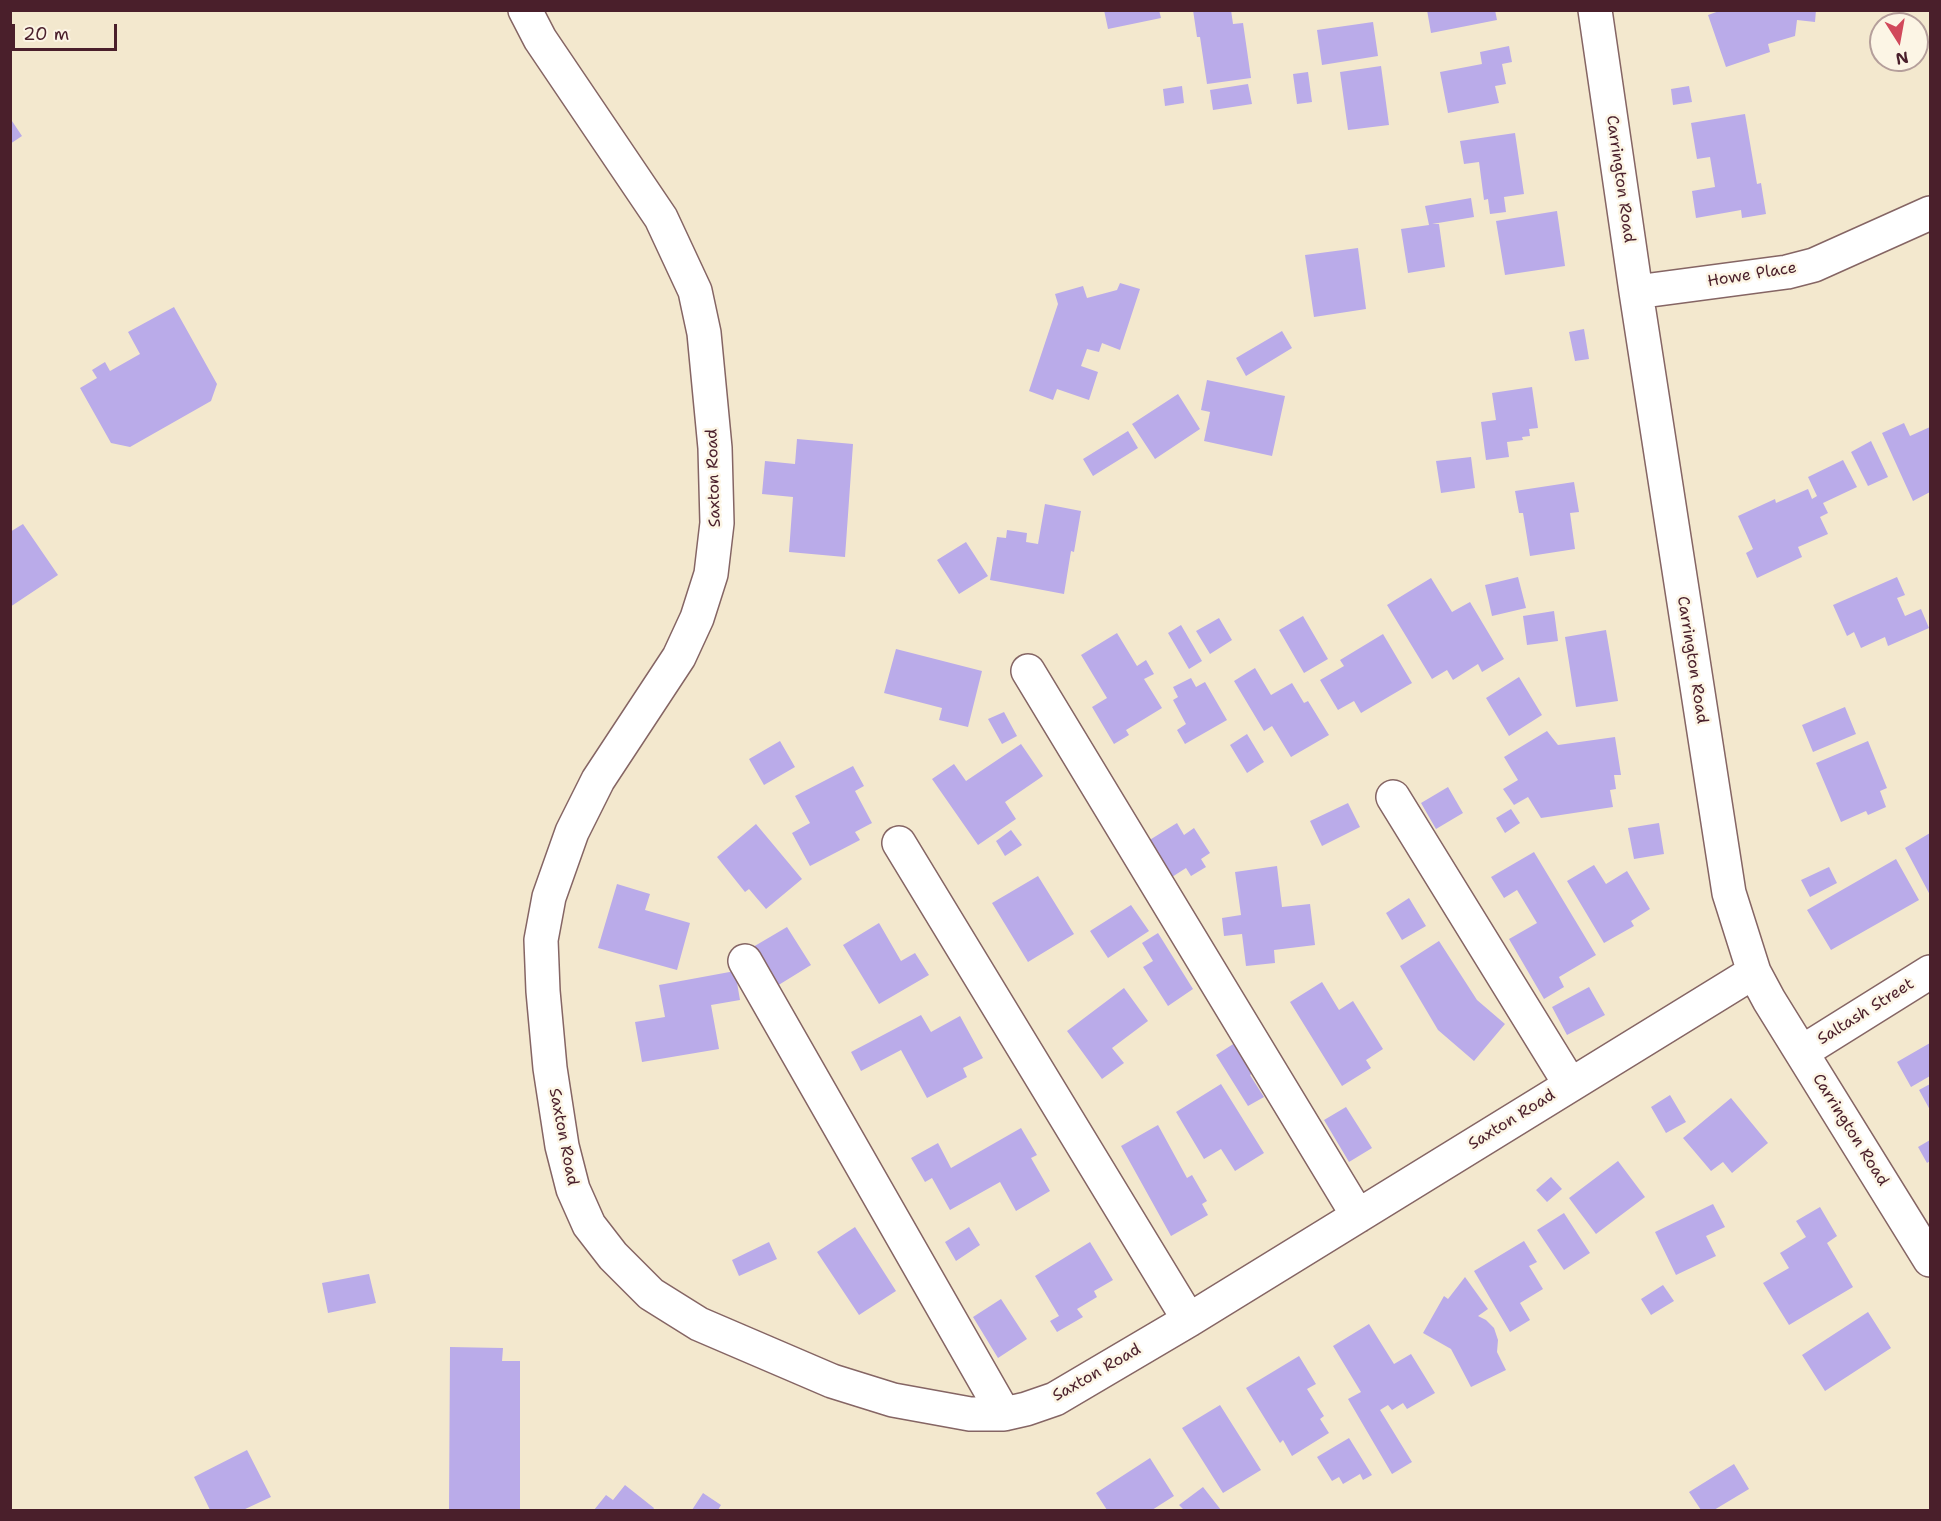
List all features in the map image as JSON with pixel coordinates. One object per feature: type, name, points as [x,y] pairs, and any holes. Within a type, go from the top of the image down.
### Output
[{"type":"street","name":"Saxton Road","points":[[525,10],[540,39],[661,218],[695,291],[704,333],[715,448],[717,523],[711,574],[697,618],[679,657],[598,780],[572,832],[549,897],[541,940],[550,1068],[562,1146],[573,1189],[589,1225],[613,1256],[651,1294],[699,1324],[832,1382],[893,1400],[970,1414],[1004,1414],[1055,1399],[1189,1320],[1754,972]]},
{"type":"street","name":"Carrington Road","points":[[1595,10],[1729,893],[1754,972],[1930,1260]]},
{"type":"street","name":"Howe Place","points":[[1636,292],[1787,272],[1814,265],[1930,213]]},
{"type":"street","points":[[1028,671],[1358,1215]]},
{"type":"street","points":[[1393,797],[1570,1084]]},
{"type":"street","points":[[899,843],[1189,1320]]},
{"type":"street","points":[[745,962],[1004,1414]]},
{"type":"street","name":"Saltash Street","points":[[1802,1052],[1930,972]]},
{"type":"building","points":[[1104,10],[1159,10],[1161,18],[1108,29]]},
{"type":"building","points":[[1193,10],[1231,10],[1233,24],[1243,23],[1251,78],[1207,84],[1200,37],[1197,37]]},
{"type":"building","points":[[1427,10],[1495,10],[1497,20],[1431,33]]},
{"type":"building","points":[[1722,10],[1816,10],[1815,22],[1797,20],[1795,36],[1768,44],[1770,52],[1726,67],[1708,15]]},
{"type":"building","points":[[1373,22],[1378,56],[1322,65],[1317,30]]},
{"type":"building","points":[[1509,46],[1512,62],[1502,64],[1506,84],[1495,86],[1499,103],[1448,113],[1440,72],[1482,64],[1480,52]]},
{"type":"building","points":[[1381,66],[1389,125],[1348,130],[1340,72]]},
{"type":"building","points":[[1308,72],[1312,102],[1297,104],[1293,74]]},
{"type":"building","points":[[1248,84],[1252,104],[1213,110],[1210,90]]},
{"type":"building","points":[[1182,86],[1184,103],[1165,106],[1163,89]]},
{"type":"building","points":[[1689,86],[1692,102],[1673,105],[1671,89]]},
{"type":"building","points":[[1745,114],[1757,184],[1761,183],[1766,214],[1742,218],[1741,210],[1696,218],[1692,191],[1715,187],[1710,157],[1697,159],[1691,123]]},
{"type":"building","points":[[10,118],[22,136],[10,144]]},
{"type":"building","points":[[1515,133],[1524,194],[1504,197],[1506,212],[1490,214],[1488,199],[1484,200],[1479,162],[1464,164],[1460,141]]},
{"type":"building","points":[[1471,198],[1474,217],[1432,224],[1439,224],[1445,267],[1408,273],[1401,229],[1429,225],[1425,206]]},
{"type":"building","points":[[1557,211],[1565,266],[1505,275],[1496,221]]},
{"type":"building","points":[[1358,248],[1366,309],[1314,317],[1305,255]]},
{"type":"building","points":[[1120,283],[1140,289],[1120,350],[1102,343],[1099,352],[1087,349],[1081,366],[1098,372],[1089,400],[1057,389],[1053,400],[1029,391],[1058,304],[1055,294],[1083,286],[1087,298],[1117,290]]},
{"type":"building","points":[[174,307],[217,384],[211,401],[130,447],[111,443],[80,388],[97,378],[92,370],[105,362],[110,371],[140,354],[128,332]]},
{"type":"building","points":[[1584,329],[1589,359],[1575,361],[1569,332]]},
{"type":"building","points":[[1282,331],[1292,348],[1246,376],[1236,358]]},
{"type":"building","points":[[1207,380],[1285,396],[1272,456],[1204,441],[1210,412],[1201,410]]},
{"type":"building","points":[[1532,387],[1538,428],[1529,429],[1530,436],[1522,437],[1523,440],[1507,442],[1509,457],[1486,460],[1481,422],[1496,420],[1492,393]]},
{"type":"building","points":[[1178,394],[1200,429],[1155,459],[1132,424]]},
{"type":"building","points":[[1904,423],[1910,436],[1930,427],[1930,492],[1913,501],[1882,433]]},
{"type":"building","points":[[1128,431],[1138,448],[1093,476],[1083,459]]},
{"type":"building","points":[[797,439],[853,444],[845,557],[789,552],[793,497],[762,494],[765,461],[795,464]]},
{"type":"building","points":[[1871,441],[1888,477],[1868,486],[1851,452]]},
{"type":"building","points":[[1471,457],[1475,488],[1441,493],[1436,461]]},
{"type":"building","points":[[1843,460],[1857,487],[1823,503],[1828,513],[1820,517],[1828,534],[1798,547],[1802,557],[1757,578],[1746,553],[1753,549],[1738,516],[1775,499],[1776,503],[1808,489],[1812,499],[1817,496],[1808,477]]},
{"type":"building","points":[[1574,482],[1579,512],[1570,513],[1575,549],[1530,556],[1523,513],[1519,513],[1515,491]]},
{"type":"building","points":[[1045,504],[1081,511],[1064,594],[990,580],[997,537],[1006,538],[1007,530],[1027,533],[1026,542],[1038,544]]},
{"type":"building","points":[[23,524],[58,575],[10,607],[10,532]]},
{"type":"building","points":[[966,542],[988,576],[959,594],[937,560]]},
{"type":"building","points":[[1518,577],[1526,608],[1492,616],[1485,585]]},
{"type":"building","points":[[1897,577],[1905,595],[1897,598],[1905,616],[1921,609],[1929,628],[1888,646],[1885,637],[1861,648],[1854,632],[1847,636],[1833,605]]},
{"type":"building","points":[[1431,578],[1452,612],[1470,602],[1504,659],[1482,672],[1478,664],[1453,680],[1447,670],[1432,679],[1387,605]]},
{"type":"building","points":[[1554,611],[1558,641],[1527,645],[1523,616]]},
{"type":"building","points":[[1303,616],[1328,659],[1304,673],[1279,630]]},
{"type":"building","points":[[1219,618],[1232,640],[1210,654],[1196,631]]},
{"type":"building","points":[[1181,625],[1202,661],[1189,669],[1168,633]]},
{"type":"building","points":[[1606,630],[1618,701],[1576,707],[1565,637]]},
{"type":"building","points":[[1117,633],[1137,666],[1146,660],[1154,674],[1144,679],[1162,708],[1126,730],[1129,735],[1114,744],[1092,707],[1107,698],[1081,655]]},
{"type":"building","points":[[1383,634],[1412,683],[1361,713],[1354,701],[1338,710],[1320,680],[1344,666],[1340,660]]},
{"type":"building","points":[[896,649],[982,671],[968,727],[939,720],[942,708],[884,693]]},
{"type":"building","points":[[1255,668],[1271,695],[1292,683],[1304,703],[1308,701],[1329,735],[1291,757],[1272,726],[1264,731],[1234,681]]},
{"type":"building","points":[[1519,677],[1542,715],[1509,736],[1486,698]]},
{"type":"building","points":[[1191,678],[1196,687],[1205,682],[1227,720],[1185,744],[1177,730],[1186,724],[1173,700],[1178,697],[1173,687]]},
{"type":"building","points":[[1845,707],[1856,734],[1813,752],[1802,725]]},
{"type":"building","points":[[1004,712],[1017,736],[1002,744],[988,719]]},
{"type":"building","points":[[1547,731],[1558,745],[1615,737],[1621,775],[1614,775],[1616,789],[1610,790],[1613,807],[1541,818],[1528,797],[1514,805],[1503,789],[1518,780],[1504,757]]},
{"type":"building","points":[[1247,734],[1264,762],[1247,773],[1230,745]]},
{"type":"building","points":[[780,741],[795,767],[764,785],[749,759]]},
{"type":"building","points":[[1868,741],[1887,788],[1880,791],[1886,807],[1868,815],[1866,811],[1841,822],[1816,763]]},
{"type":"building","points":[[1021,744],[1043,776],[1005,802],[1016,819],[978,845],[932,779],[954,764],[966,781]]},
{"type":"building","points":[[853,766],[864,786],[855,791],[872,823],[855,832],[860,840],[810,866],[792,833],[810,823],[795,796]]},
{"type":"building","points":[[1448,787],[1463,813],[1436,829],[1421,803]]},
{"type":"building","points":[[1348,803],[1360,827],[1322,846],[1310,821]]},
{"type":"building","points":[[1511,809],[1520,823],[1505,833],[1496,818]]},
{"type":"building","points":[[1177,823],[1184,835],[1194,828],[1210,853],[1201,859],[1206,867],[1191,876],[1186,868],[1172,877],[1148,841]]},
{"type":"building","points":[[1659,823],[1664,854],[1634,859],[1628,828]]},
{"type":"building","points":[[756,824],[802,879],[766,909],[749,889],[745,892],[717,857]]},
{"type":"building","points":[[1011,830],[1022,845],[1005,856],[996,841]]},
{"type":"building","points":[[1930,833],[1930,895],[1905,848]]},
{"type":"building","points":[[1534,852],[1596,955],[1559,977],[1564,987],[1544,999],[1509,939],[1537,923],[1517,890],[1504,898],[1491,877]]},
{"type":"building","points":[[1896,859],[1919,900],[1831,950],[1807,910]]},
{"type":"building","points":[[1594,865],[1606,884],[1627,871],[1650,909],[1631,921],[1634,926],[1604,943],[1567,881]]},
{"type":"building","points":[[1277,866],[1282,907],[1310,904],[1315,945],[1274,950],[1275,963],[1246,966],[1242,934],[1224,936],[1222,918],[1241,915],[1235,872]]},
{"type":"building","points":[[1829,867],[1837,883],[1810,897],[1801,880]]},
{"type":"building","points":[[1038,876],[1074,934],[1028,962],[992,903]]},
{"type":"building","points":[[617,884],[650,894],[645,910],[690,923],[677,970],[598,948]]},
{"type":"building","points":[[1409,898],[1426,926],[1402,940],[1386,913]]},
{"type":"building","points":[[1131,905],[1149,931],[1108,958],[1090,931]]},
{"type":"building","points":[[879,923],[901,961],[915,953],[929,975],[879,1004],[843,945]]},
{"type":"building","points":[[787,927],[811,965],[777,986],[753,947]]},
{"type":"building","points":[[1158,933],[1193,989],[1168,1006],[1143,967],[1153,961],[1142,943]]},
{"type":"building","points":[[1439,941],[1477,1000],[1505,1024],[1474,1061],[1438,1030],[1400,966]]},
{"type":"building","points":[[735,971],[740,1000],[711,1005],[719,1049],[642,1062],[635,1022],[665,1017],[659,985]]},
{"type":"building","points":[[1322,982],[1339,1010],[1353,1001],[1383,1049],[1366,1060],[1371,1068],[1342,1086],[1290,1002]]},
{"type":"building","points":[[1589,987],[1605,1015],[1567,1035],[1552,1007]]},
{"type":"building","points":[[1124,988],[1148,1021],[1112,1048],[1124,1063],[1102,1079],[1067,1031]]},
{"type":"building","points":[[921,1015],[931,1032],[960,1016],[983,1058],[963,1068],[967,1077],[927,1098],[901,1050],[861,1071],[851,1052]]},
{"type":"building","points":[[1238,1041],[1257,1070],[1250,1075],[1264,1097],[1248,1106],[1216,1055]]},
{"type":"building","points":[[1930,1043],[1930,1076],[1911,1087],[1897,1062]]},
{"type":"building","points":[[1221,1084],[1264,1153],[1235,1171],[1221,1149],[1204,1159],[1176,1112]]},
{"type":"building","points":[[1930,1084],[1930,1110],[1919,1090]]},
{"type":"building","points":[[1670,1095],[1686,1122],[1666,1133],[1651,1107]]},
{"type":"building","points":[[1731,1098],[1768,1143],[1732,1173],[1723,1162],[1711,1171],[1683,1138]]},
{"type":"building","points":[[1346,1107],[1372,1148],[1349,1162],[1324,1120]]},
{"type":"building","points":[[1158,1125],[1187,1178],[1192,1175],[1207,1201],[1202,1204],[1208,1215],[1171,1236],[1121,1146]]},
{"type":"building","points":[[1021,1128],[1037,1155],[1031,1158],[1050,1191],[1016,1211],[1000,1182],[950,1210],[932,1178],[925,1182],[911,1158],[938,1143],[951,1168]]},
{"type":"building","points":[[1930,1140],[1930,1161],[1927,1163],[1918,1147]]},
{"type":"building","points":[[1618,1161],[1645,1197],[1596,1234],[1569,1198]]},
{"type":"building","points":[[1551,1177],[1562,1189],[1547,1202],[1536,1190]]},
{"type":"building","points":[[1713,1204],[1725,1227],[1706,1236],[1716,1256],[1676,1275],[1655,1232]]},
{"type":"building","points":[[1820,1207],[1837,1236],[1827,1243],[1853,1287],[1789,1325],[1763,1283],[1789,1268],[1780,1253],[1806,1237],[1796,1221]]},
{"type":"building","points":[[1564,1213],[1590,1253],[1564,1270],[1537,1230]]},
{"type":"building","points":[[855,1227],[896,1291],[859,1315],[817,1252]]},
{"type":"building","points":[[969,1227],[980,1245],[956,1261],[945,1242]]},
{"type":"building","points":[[1524,1241],[1537,1262],[1529,1266],[1543,1289],[1520,1303],[1530,1320],[1510,1332],[1474,1271]]},
{"type":"building","points":[[769,1242],[777,1259],[739,1276],[732,1260]]},
{"type":"building","points":[[1090,1242],[1113,1280],[1094,1291],[1097,1297],[1077,1309],[1083,1317],[1057,1332],[1050,1321],[1059,1316],[1035,1276]]},
{"type":"building","points":[[369,1274],[376,1303],[328,1313],[322,1283]]},
{"type":"building","points":[[1465,1277],[1488,1309],[1478,1316],[1494,1328],[1498,1340],[1497,1352],[1506,1370],[1471,1387],[1451,1349],[1423,1333],[1444,1296],[1448,1299]]},
{"type":"building","points":[[1663,1285],[1674,1301],[1651,1315],[1641,1299]]},
{"type":"building","points":[[1001,1299],[1027,1339],[998,1358],[973,1317]]},
{"type":"building","points":[[1868,1312],[1891,1348],[1825,1391],[1802,1355]]},
{"type":"building","points":[[1369,1324],[1394,1364],[1411,1354],[1435,1393],[1407,1409],[1403,1403],[1392,1410],[1388,1405],[1380,1410],[1412,1462],[1392,1474],[1348,1399],[1361,1392],[1333,1346]]},
{"type":"building","points":[[450,1347],[503,1348],[502,1361],[520,1361],[520,1510],[449,1510]]},
{"type":"building","points":[[1299,1356],[1316,1384],[1307,1389],[1324,1416],[1320,1419],[1329,1433],[1292,1456],[1283,1440],[1280,1443],[1246,1388]]},
{"type":"building","points":[[1220,1405],[1261,1470],[1223,1493],[1182,1428]]},
{"type":"building","points":[[1349,1438],[1372,1475],[1363,1480],[1360,1474],[1343,1484],[1339,1477],[1332,1481],[1317,1457]]},
{"type":"building","points":[[247,1450],[271,1497],[243,1510],[210,1510],[194,1477]]},
{"type":"building","points":[[1150,1458],[1174,1496],[1152,1510],[1107,1510],[1096,1493]]},
{"type":"building","points":[[1734,1464],[1749,1489],[1714,1510],[1701,1510],[1689,1492]]},
{"type":"building","points":[[625,1485],[654,1508],[653,1510],[594,1510],[606,1495],[613,1500]]},
{"type":"building","points":[[1203,1487],[1221,1510],[1184,1510],[1179,1505]]},
{"type":"building","points":[[703,1493],[721,1505],[718,1510],[692,1510]]}]
